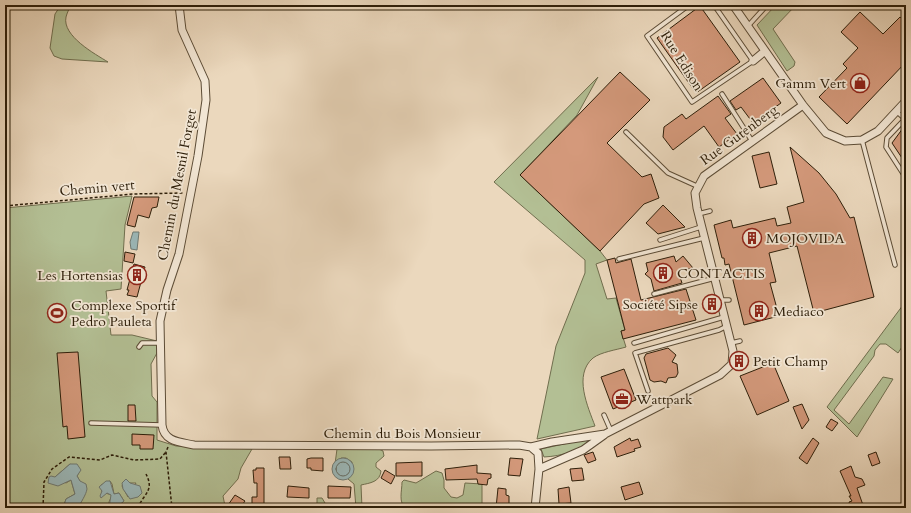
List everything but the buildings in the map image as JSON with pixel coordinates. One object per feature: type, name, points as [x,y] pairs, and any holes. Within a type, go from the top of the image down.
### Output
[{"type":"street","name":"Chemin du Mesnil Forget","points":[[162,425],[160,343],[162,308],[179,254],[199,148],[206,90],[204,81],[182,30],[179,5]]},
{"type":"street","points":[[733,5],[803,105],[826,133],[845,142],[862,140],[878,131],[906,101]]},
{"type":"street","name":"Rue Edison","points":[[753,61],[765,51]]},
{"type":"street","name":"Rue Gutenberg","points":[[531,447],[608,433],[720,375],[732,364],[733,351],[698,214],[696,193],[704,176],[803,105]]},
{"type":"street","points":[[162,425],[164,434],[172,440]]},
{"type":"street","points":[[539,470],[584,450],[608,433]]},
{"type":"street","name":"Chemin du Bois Monsieur","points":[[172,440],[194,445],[519,445],[531,447]]},
{"type":"street","points":[[531,447],[538,453],[539,470],[535,508]]},
{"type":"lane","name":"Rue Edison","points":[[689,5],[647,36],[692,102],[753,61]]},
{"type":"lane","points":[[714,5],[753,61]]},
{"type":"lane","points":[[748,26],[767,5]]},
{"type":"lane","points":[[722,94],[752,141]]},
{"type":"lane","points":[[896,111],[906,120],[887,138],[886,147],[906,178]]},
{"type":"lane","points":[[626,132],[668,173],[699,187]]},
{"type":"lane","points":[[862,140],[895,265]]},
{"type":"lane","points":[[698,214],[710,211]]},
{"type":"lane","points":[[660,240],[702,227]]},
{"type":"lane","points":[[618,259],[704,238]]},
{"type":"lane","points":[[654,294],[714,278]]},
{"type":"lane","points":[[720,300],[729,300]]},
{"type":"lane","points":[[634,342],[724,317]]},
{"type":"lane","points":[[648,391],[635,353],[719,330],[727,326]]},
{"type":"lane","points":[[731,343],[740,341]]},
{"type":"lane","points":[[139,347],[142,343],[160,343]]},
{"type":"lane","points":[[604,416],[608,433]]},
{"type":"lane","points":[[91,423],[162,425]]},
{"type":"path","name":"Chemin vert","points":[[5,206],[133,194],[191,193]]},
{"type":"path","points":[[42,508],[44,482],[52,469],[69,457],[100,460],[112,455],[134,460],[160,459],[166,452],[172,440]]},
{"type":"path","points":[[166,452],[172,508]]},
{"type":"path","points":[[138,508],[139,503],[148,495],[150,480],[146,474]]},
{"type":"green space","points":[[61,5],[71,5],[66,17],[66,24],[69,31],[81,44],[108,62],[62,59],[54,56],[50,48],[55,14]]},
{"type":"green space","points":[[776,5],[796,5],[773,29],[795,62],[794,66],[787,71],[757,25]]},
{"type":"green space","points":[[598,77],[577,115],[520,175],[600,251],[607,260],[596,264],[607,299],[616,298],[625,330],[621,331],[626,347],[596,356],[587,365],[584,373],[584,391],[595,426],[537,439],[556,346],[585,273],[585,260],[494,182]]},
{"type":"green space","name":"Complexe Sportif Pedro Pauleta","points":[[132,196],[125,225],[121,289],[106,291],[111,335],[132,335],[157,341],[157,353],[151,364],[152,396],[157,402],[157,440],[176,446],[252,449],[241,468],[238,479],[223,496],[225,506],[221,508],[116,508],[124,501],[119,493],[114,494],[110,481],[101,485],[102,492],[112,495],[109,502],[109,508],[78,508],[83,498],[84,489],[77,476],[80,470],[70,464],[55,477],[66,483],[71,480],[75,494],[66,499],[63,508],[5,508],[5,208]],"holes":[[[126,479],[130,483],[136,483],[128,497],[122,486]]]},
{"type":"green space","points":[[906,301],[906,341],[898,353],[886,344],[880,344],[875,350],[874,356],[834,410],[849,424],[883,377],[893,379],[857,437],[827,407]]},
{"type":"green space","points":[[591,438],[592,441],[580,448],[557,455],[544,457],[541,449]]},
{"type":"green space","points":[[337,449],[379,449],[383,451],[384,456],[376,463],[376,467],[381,471],[379,478],[368,484],[361,485],[362,508],[356,508],[354,484],[348,479],[351,475],[352,462],[346,458],[341,458],[335,464]]},
{"type":"green space","points":[[436,471],[442,473],[444,488],[451,497],[457,498],[463,495],[465,483],[482,484],[482,508],[442,506],[440,508],[406,508],[401,500],[402,482],[404,480],[416,483]]},
{"type":"green space","points":[[317,498],[322,498],[328,508],[317,508]]},
{"type":"water","points":[[133,232],[139,232],[137,250],[131,249],[130,242]]},
{"type":"water","points":[[343,458],[351,461],[354,469],[351,477],[343,480],[335,477],[332,469],[335,461]]},
{"type":"water","points":[[70,464],[77,464],[81,470],[77,476],[80,481],[86,484],[87,489],[78,508],[63,508],[66,499],[75,494],[71,480],[58,486],[48,483],[49,477],[55,477]]},
{"type":"water","points":[[126,479],[130,483],[140,486],[142,493],[138,497],[130,499],[123,489],[122,483]]},
{"type":"water","points":[[106,481],[110,481],[114,494],[119,493],[124,501],[116,508],[109,508],[111,495],[107,493],[101,498],[100,496],[102,491],[99,487]]},
{"type":"place","name":"Gamm Vert","points":[[860,83]]},
{"type":"place","name":"MOJOVIDA","points":[[752,238]]},
{"type":"place","name":"CONTACTIS","points":[[663,273]]},
{"type":"place","name":"Les Hortensias","points":[[137,275]]},
{"type":"place","name":"Société Sipse","points":[[712,304]]},
{"type":"place","name":"Mediaco","points":[[759,311]]},
{"type":"place","name":"Complexe Sportif Pedro Pauleta","points":[[57,313]]},
{"type":"place","name":"Petit Champ","points":[[739,361]]},
{"type":"place","name":"Wattpark","points":[[622,399]]}]
